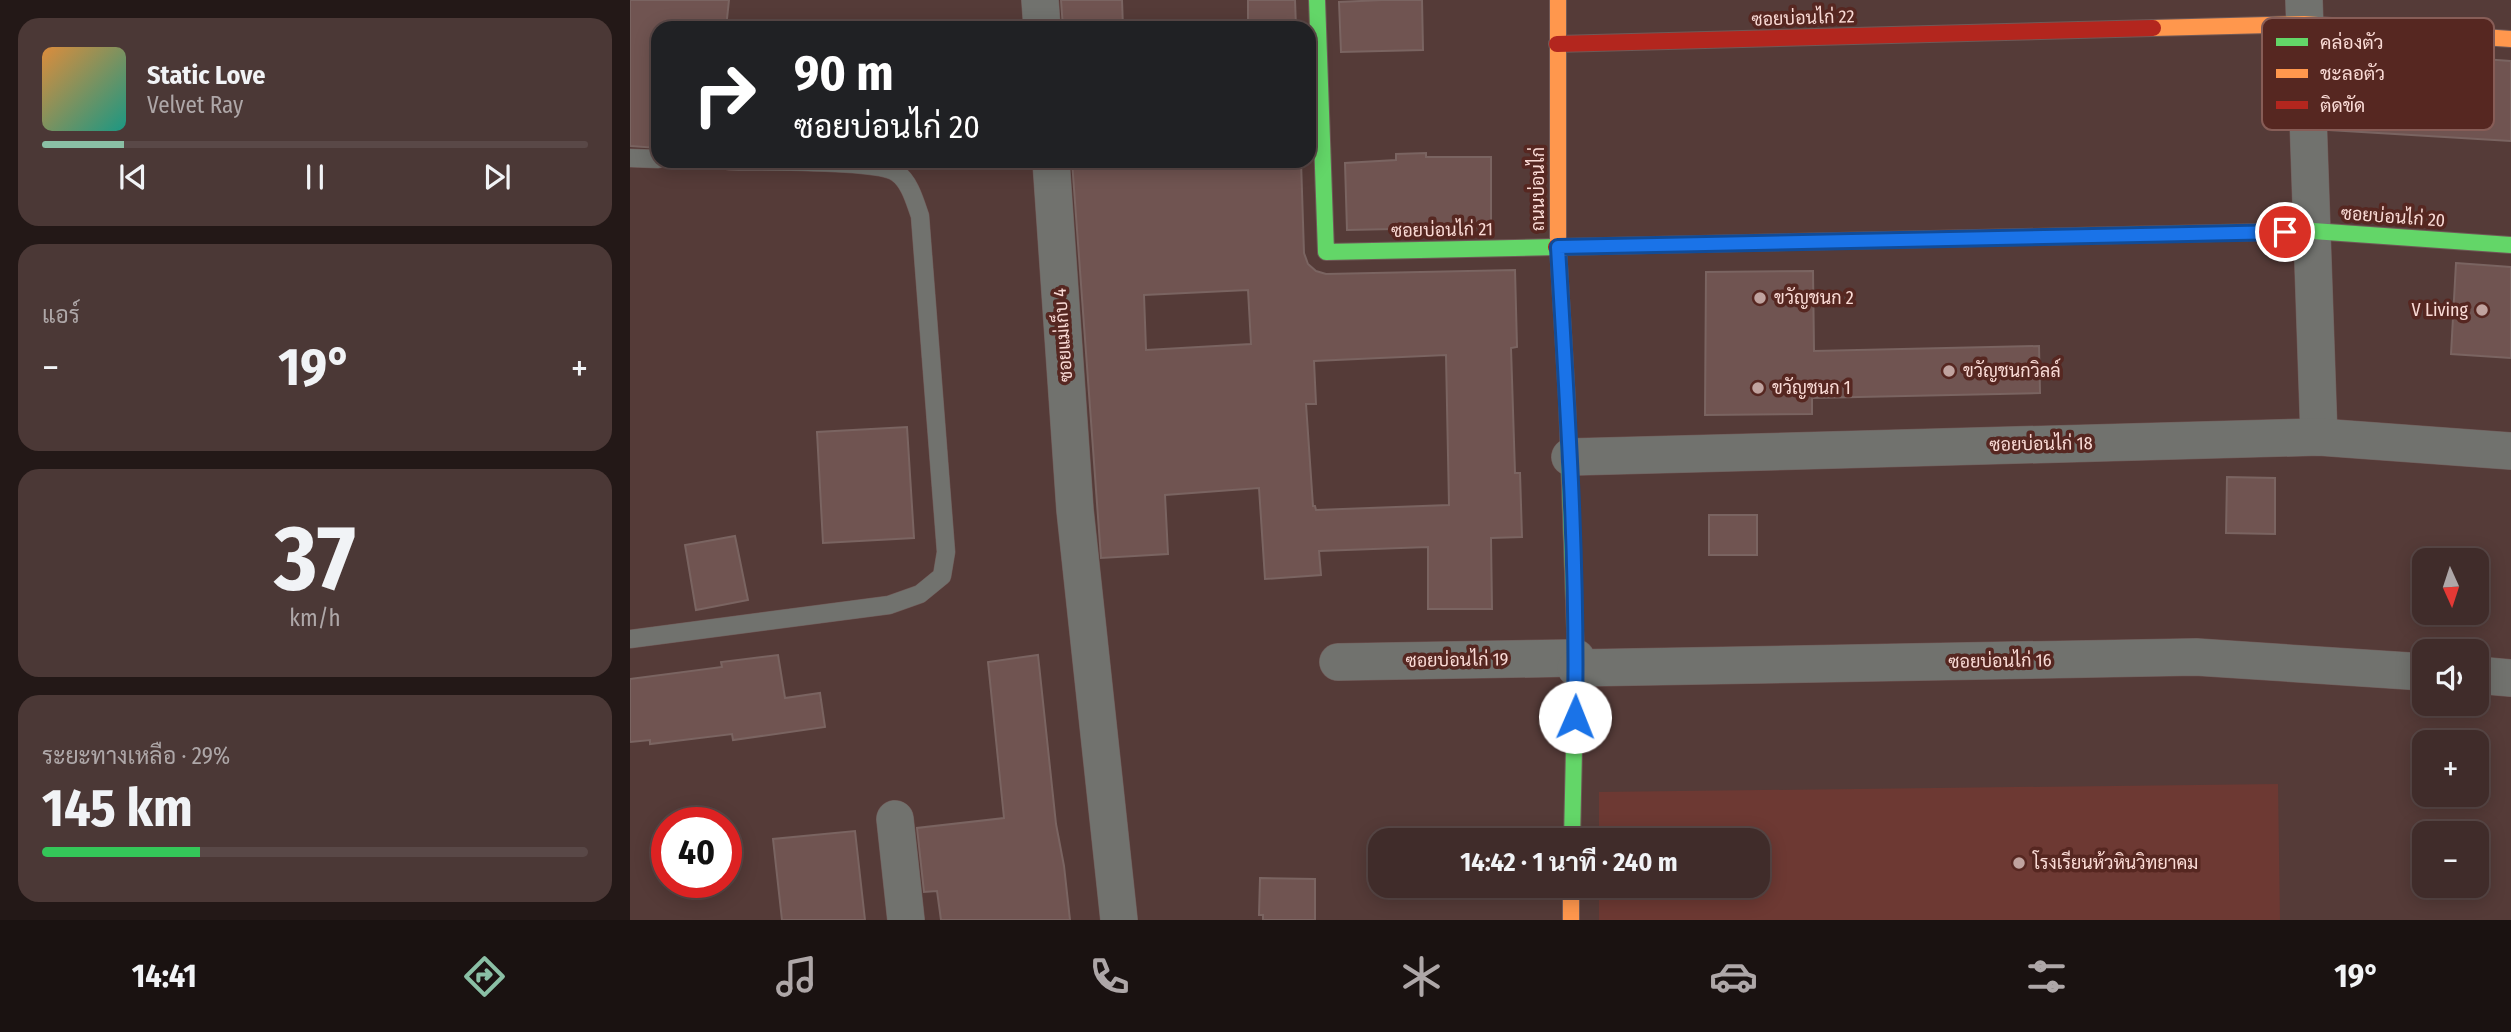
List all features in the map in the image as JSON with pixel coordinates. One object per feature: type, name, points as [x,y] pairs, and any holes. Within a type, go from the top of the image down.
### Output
[{"type":"street","points":[[1040,0],[1042,21]]},
{"type":"street","name":"ซอยบ่อนไก่ 21","points":[[1317,0],[1326,252],[1558,247]]},
{"type":"street","name":"ถนนบ่อนไก่","points":[[1558,0],[1558,247],[1570,457],[1576,663],[1572,828]]},
{"type":"street","name":"ซอยบ่อนไก่ 22","points":[[1558,44],[2304,12],[2350,18]]},
{"type":"street","points":[[2309,130],[2319,437]]},
{"type":"street","name":"ซอยแม่เก็บ 4","points":[[1051,168],[1075,509],[1119,920]]},
{"type":"street","name":"ซอยบ่อนไก่ 20","points":[[1558,247],[2313,231],[2511,245]]},
{"type":"street","name":"ซอยบ่อนไก่ 18","points":[[1570,457],[2319,437],[2511,452]]},
{"type":"street","name":"ซอยบ่อนไก่ 16","points":[[1576,663],[2196,657],[2412,671]]},
{"type":"street","name":"ซอยบ่อนไก่ 19","points":[[1338,662],[1576,663]]},
{"type":"street","points":[[2489,676],[2511,678]]},
{"type":"street","points":[[895,819],[906,920]]},
{"type":"street","points":[[1571,898],[1571,920]]},
{"type":"lane","points":[[630,158],[651,159]]},
{"type":"lane","points":[[630,639],[888,605],[920,594],[942,576],[946,552],[920,216],[911,192],[897,173],[881,168]]},
{"type":"shaded area","name":"โรงเรียนห้วหินวิทยาคม","points":[[2278,784],[2280,920],[1599,920],[1599,898],[1770,898],[1770,828],[1599,828],[1599,792]]},
{"type":"building","points":[[630,0],[729,0],[727,21],[651,21],[651,148],[630,146]]},
{"type":"building","points":[[1061,0],[1122,0],[1123,21],[1062,21]]},
{"type":"building","points":[[1248,0],[1295,0],[1296,21],[1248,21]]},
{"type":"building","points":[[1422,0],[1423,50],[1341,52],[1339,2]]},
{"type":"building","points":[[2494,60],[2511,61],[2511,141],[2329,130],[2494,130]]},
{"type":"building","points":[[1426,153],[1426,157],[1491,157],[1491,227],[1347,230],[1345,163],[1396,160],[1396,154]]},
{"type":"building","points":[[1073,168],[1301,168],[1304,253],[1308,264],[1316,271],[1326,274],[1515,270],[1517,347],[1511,348],[1515,473],[1520,473],[1522,537],[1491,538],[1492,609],[1428,609],[1428,547],[1319,551],[1321,575],[1265,579],[1259,488],[1165,495],[1168,554],[1101,558]],"holes":[[[1248,290],[1251,344],[1146,350],[1144,295]],[[1446,355],[1449,505],[1316,510],[1313,506],[1306,404],[1316,404],[1314,361]]]},
{"type":"building","name":"V Living","points":[[2456,263],[2511,267],[2511,358],[2451,354]]},
{"type":"building","points":[[1813,271],[1814,351],[2039,346],[2040,393],[1812,398],[1812,414],[1705,415],[1706,272]]},
{"type":"building","points":[[907,427],[914,538],[823,543],[817,432]]},
{"type":"building","points":[[2227,477],[2275,478],[2275,534],[2226,533]]},
{"type":"building","points":[[1709,515],[1757,515],[1757,555],[1709,555]]},
{"type":"building","points":[[735,536],[748,600],[696,610],[685,545]]},
{"type":"building","points":[[778,655],[785,698],[820,693],[825,727],[733,740],[732,734],[650,744],[650,740],[630,742],[630,679],[722,667],[721,662]]},
{"type":"building","points":[[1038,655],[1056,824],[1070,920],[941,920],[937,891],[924,892],[917,828],[1004,818],[988,662]]},
{"type":"building","points":[[855,831],[865,920],[782,920],[773,839]]},
{"type":"building","points":[[1260,878],[1315,879],[1315,920],[1263,920],[1263,915],[1259,915]]},
{"type":"traffic: fast","points":[[1317,0],[1326,252],[1556,247]]},
{"type":"traffic: fast","points":[[2075,236],[2313,231],[2511,245]]},
{"type":"traffic: fast","points":[[1567,400],[1576,658],[1572,828]]},
{"type":"traffic: slow","points":[[1558,0],[1558,247],[1567,400]]},
{"type":"traffic: slow","points":[[2153,28],[2262,25]]},
{"type":"traffic: slow","points":[[2494,38],[2511,39]]},
{"type":"traffic: slow","points":[[1571,898],[1571,920]]},
{"type":"traffic: jam","points":[[1557,44],[2153,28]]},
{"type":"traffic: jam","points":[[1556,247],[2075,236]]},
{"type":"place","name":"ขวัญชนก 2","points":[[1760,298]]},
{"type":"place","name":"V Living","points":[[2482,310]]},
{"type":"place","name":"ขวัญชนกวิลล์","points":[[1949,371]]},
{"type":"place","name":"ขวัญชนก 1","points":[[1758,388]]},
{"type":"place","name":"โรงเรียนห้วหินวิทยาคม","points":[[2019,863]]},
{"type":"route","points":[[1575,717],[1576,659],[1570,457],[1558,247],[2285,232]]}]
